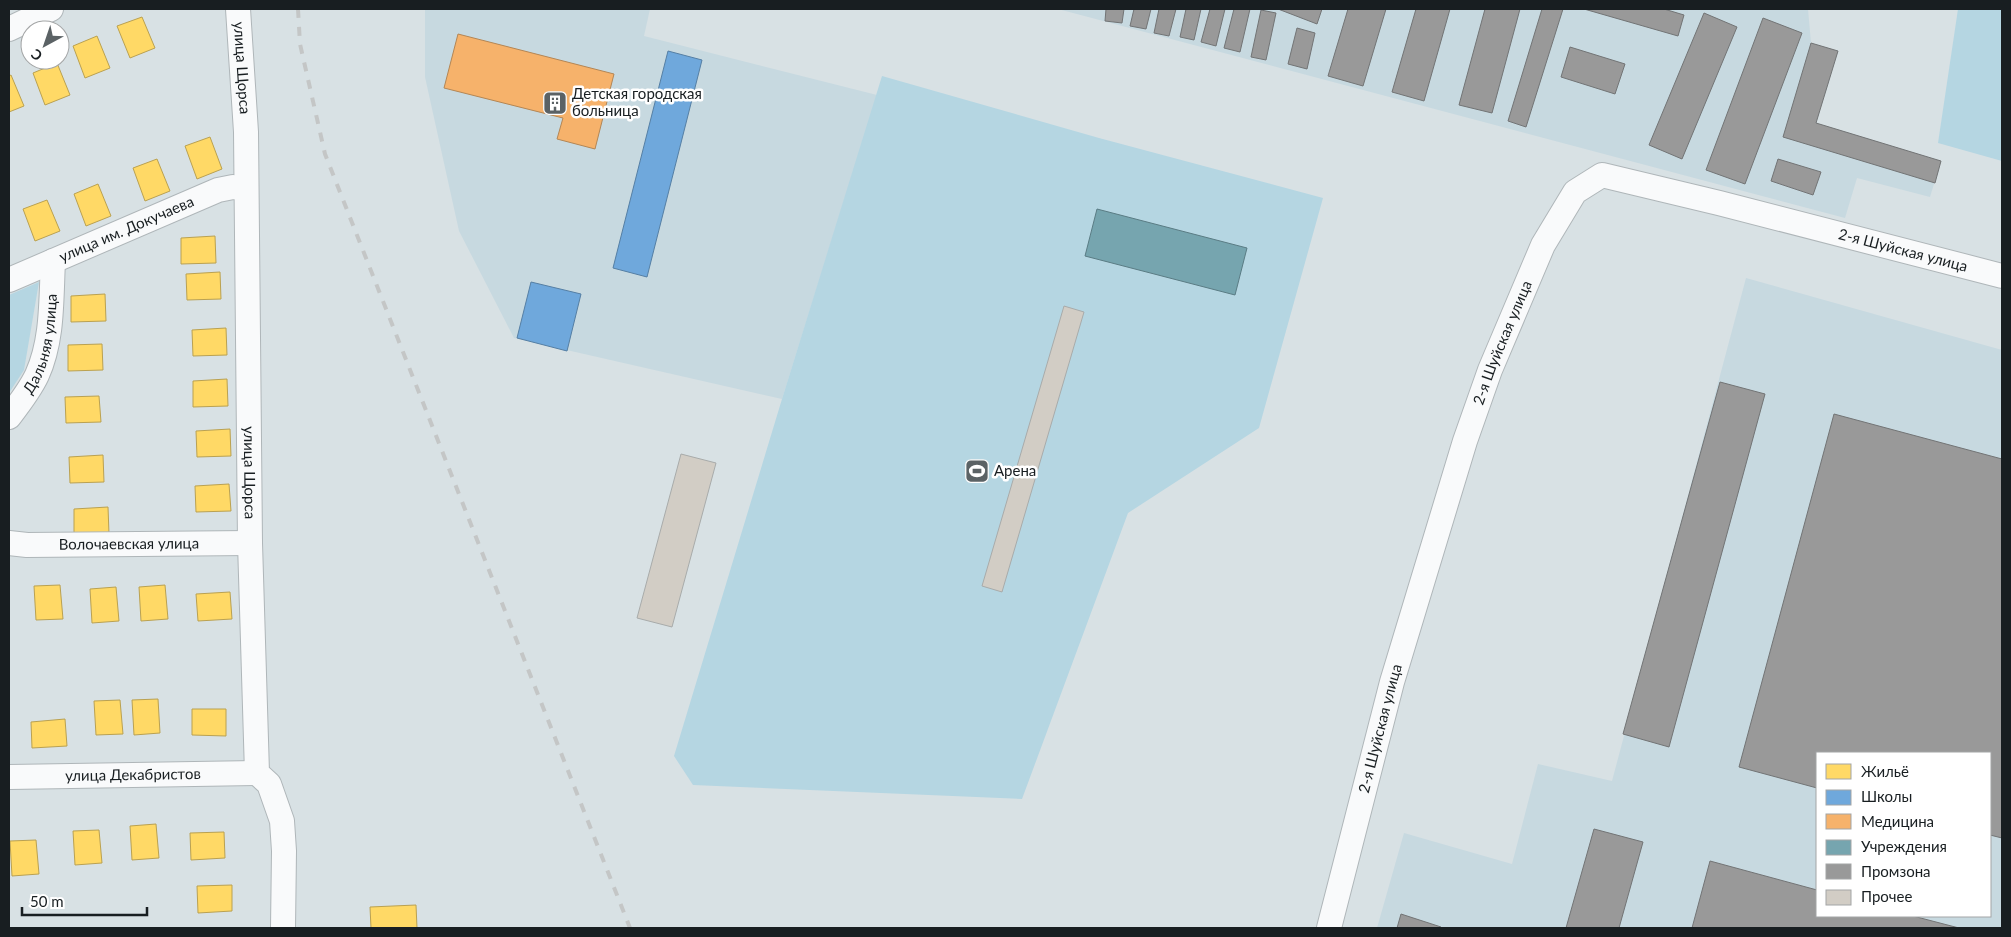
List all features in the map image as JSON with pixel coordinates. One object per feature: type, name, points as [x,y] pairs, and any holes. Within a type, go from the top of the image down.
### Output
[{"type":"street","points":[[9,29],[51,9]]},
{"type":"street","name":"улица Щорса","points":[[238,9],[246,132],[250,543],[257,773]]},
{"type":"street","name":"2-я Шуйская улица","points":[[1329,928],[1392,682],[1465,441],[1490,370],[1543,245],[1575,192],[1602,175],[1719,202],[2002,276]]},
{"type":"street","name":"улица им. Докучаева","points":[[9,280],[218,190],[233,187],[246,189]]},
{"type":"street","name":"Дальняя улица","points":[[9,417],[36,376],[46,351],[51,313],[53,261]]},
{"type":"street","name":"Волочаевская улица","points":[[9,543],[27,545],[250,543]]},
{"type":"street","points":[[257,773],[269,784],[282,821],[284,852],[283,928]]},
{"type":"street","name":"улица Декабристов","points":[[9,777],[257,773]]},
{"type":"shaded area","points":[[425,9],[650,9],[644,36],[877,95],[782,399],[514,338],[459,231],[425,77]]},
{"type":"shaded area","points":[[1058,9],[1808,9],[1811,43],[1838,51],[1816,123],[1941,161],[1930,197],[1857,178],[1845,218]]},
{"type":"shaded area","points":[[1958,9],[2002,9],[2002,161],[1938,143]]},
{"type":"shaded area","name":"Арена","points":[[882,76],[1099,138],[1323,198],[1259,428],[1128,513],[1022,799],[693,785],[674,756]]},
{"type":"shaded area","points":[[1746,278],[2002,350],[2002,928],[1377,928],[1404,833],[1512,864],[1538,764],[1612,781]]},
{"type":"shaded area","points":[[39,282],[24,370],[9,393],[9,295]]},
{"type":"building: Жильё","points":[[142,17],[155,48],[130,58],[117,26]]},
{"type":"building: Жильё","points":[[97,36],[110,68],[85,78],[73,46]]},
{"type":"building: Жильё","points":[[40,70],[60,70],[70,95],[45,105],[33,73]]},
{"type":"building: Жильё","points":[[11,75],[24,106],[9,112],[9,76]]},
{"type":"building: Жильё","points":[[210,137],[222,169],[197,179],[185,146]]},
{"type":"building: Жильё","points":[[157,159],[170,191],[145,201],[133,168]]},
{"type":"building: Жильё","points":[[98,184],[111,216],[86,226],[74,194]]},
{"type":"building: Жильё","points":[[47,200],[60,231],[35,241],[23,209]]},
{"type":"building: Жильё","points":[[215,236],[216,263],[181,264],[181,238]]},
{"type":"building: Жильё","points":[[220,272],[221,299],[187,300],[186,274]]},
{"type":"building: Жильё","points":[[105,294],[106,321],[71,322],[71,296]]},
{"type":"building: Жильё","points":[[226,328],[227,355],[193,356],[192,330]]},
{"type":"building: Жильё","points":[[102,344],[103,370],[68,371],[68,345]]},
{"type":"building: Жильё","points":[[227,379],[228,406],[193,407],[193,381]]},
{"type":"building: Жильё","points":[[99,396],[101,422],[66,423],[65,397]]},
{"type":"building: Жильё","points":[[230,429],[231,456],[197,457],[196,431]]},
{"type":"building: Жильё","points":[[103,455],[104,482],[70,483],[69,457]]},
{"type":"building: Жильё","points":[[229,484],[231,511],[196,512],[195,486]]},
{"type":"building: Жильё","points":[[108,507],[109,534],[74,535],[74,509]]},
{"type":"building: Жильё","points":[[60,585],[63,619],[36,620],[34,586]]},
{"type":"building: Жильё","points":[[165,585],[168,619],[141,621],[139,587]]},
{"type":"building: Жильё","points":[[116,587],[119,621],[92,623],[90,589]]},
{"type":"building: Жильё","points":[[230,592],[232,619],[198,621],[196,594]]},
{"type":"building: Жильё","points":[[158,699],[160,733],[134,735],[132,700]]},
{"type":"building: Жильё","points":[[120,700],[123,734],[96,735],[94,701]]},
{"type":"building: Жильё","points":[[192,709],[226,709],[226,736],[192,735]]},
{"type":"building: Жильё","points":[[65,719],[67,746],[32,748],[31,722]]},
{"type":"building: Жильё","points":[[156,824],[159,858],[132,860],[130,826]]},
{"type":"building: Жильё","points":[[99,830],[102,863],[75,865],[73,831]]},
{"type":"building: Жильё","points":[[224,832],[225,858],[191,860],[190,833]]},
{"type":"building: Жильё","points":[[36,840],[39,874],[12,876],[10,841]]},
{"type":"building: Жильё","points":[[232,885],[232,911],[198,913],[197,886]]},
{"type":"building: Жильё","points":[[416,905],[417,928],[371,928],[370,907]]},
{"type":"building: Школы","points":[[668,51],[702,60],[647,277],[613,268]]},
{"type":"building: Школы","points":[[531,282],[581,294],[567,351],[517,338]]},
{"type":"building: Медицина","name":"Детская городская больница","points":[[458,34],[614,74],[595,149],[557,139],[563,118],[444,88]]},
{"type":"building: Учреждения","points":[[1097,209],[1247,248],[1235,295],[1085,256]]},
{"type":"building: Промзона","points":[[1106,9],[1124,9],[1122,23],[1105,21]]},
{"type":"building: Промзона","points":[[1134,9],[1151,9],[1146,29],[1130,26]]},
{"type":"building: Промзона","points":[[1159,9],[1176,9],[1169,36],[1154,33]]},
{"type":"building: Промзона","points":[[1186,9],[1201,9],[1194,40],[1180,37]]},
{"type":"building: Промзона","points":[[1210,9],[1225,9],[1216,46],[1201,42]]},
{"type":"building: Промзона","points":[[1234,9],[1250,9],[1240,52],[1224,48]]},
{"type":"building: Промзона","points":[[1278,9],[1322,9],[1317,24]]},
{"type":"building: Промзона","points":[[1348,9],[1386,9],[1363,86],[1328,76]]},
{"type":"building: Промзона","points":[[1416,9],[1450,9],[1424,101],[1392,92]]},
{"type":"building: Промзона","points":[[1485,9],[1520,9],[1492,113],[1459,105]]},
{"type":"building: Промзона","points":[[1542,9],[1563,9],[1526,127],[1508,121]]},
{"type":"building: Промзона","points":[[1584,9],[1664,9],[1684,15],[1678,36]]},
{"type":"building: Промзона","points":[[1261,10],[1276,13],[1266,60],[1251,57]]},
{"type":"building: Промзона","points":[[1704,13],[1737,27],[1682,159],[1649,145]]},
{"type":"building: Промзона","points":[[1763,18],[1802,33],[1745,184],[1706,170]]},
{"type":"building: Промзона","points":[[1297,28],[1315,33],[1307,69],[1288,64]]},
{"type":"building: Промзона","points":[[1811,43],[1838,51],[1816,123],[1941,161],[1935,183],[1783,137]]},
{"type":"building: Промзона","points":[[1570,47],[1625,64],[1615,94],[1561,77]]},
{"type":"building: Промзона","points":[[1778,159],[1821,172],[1813,195],[1771,181]]},
{"type":"building: Промзона","points":[[1720,382],[1765,394],[1669,747],[1623,734]]},
{"type":"building: Промзона","points":[[1834,414],[2002,459],[2002,838],[1991,835],[1991,752],[1816,752],[1816,788],[1739,767]]},
{"type":"building: Промзона","points":[[1594,829],[1643,842],[1619,928],[1566,928]]},
{"type":"building: Промзона","points":[[1710,861],[1816,890],[1816,917],[1917,917],[1959,928],[1692,928]]},
{"type":"building: Промзона","points":[[1401,914],[1441,927],[1397,928]]},
{"type":"building: Прочее","points":[[1064,306],[1084,312],[1002,592],[982,586]]},
{"type":"building: Прочее","points":[[681,454],[716,463],[672,627],[637,618]]},
{"type":"railway","points":[[298,9],[300,44],[325,154],[630,928]]},
{"type":"place","name":"Детская городская больница","points":[[555,103]]},
{"type":"place","name":"Арена","points":[[977,471]]}]
